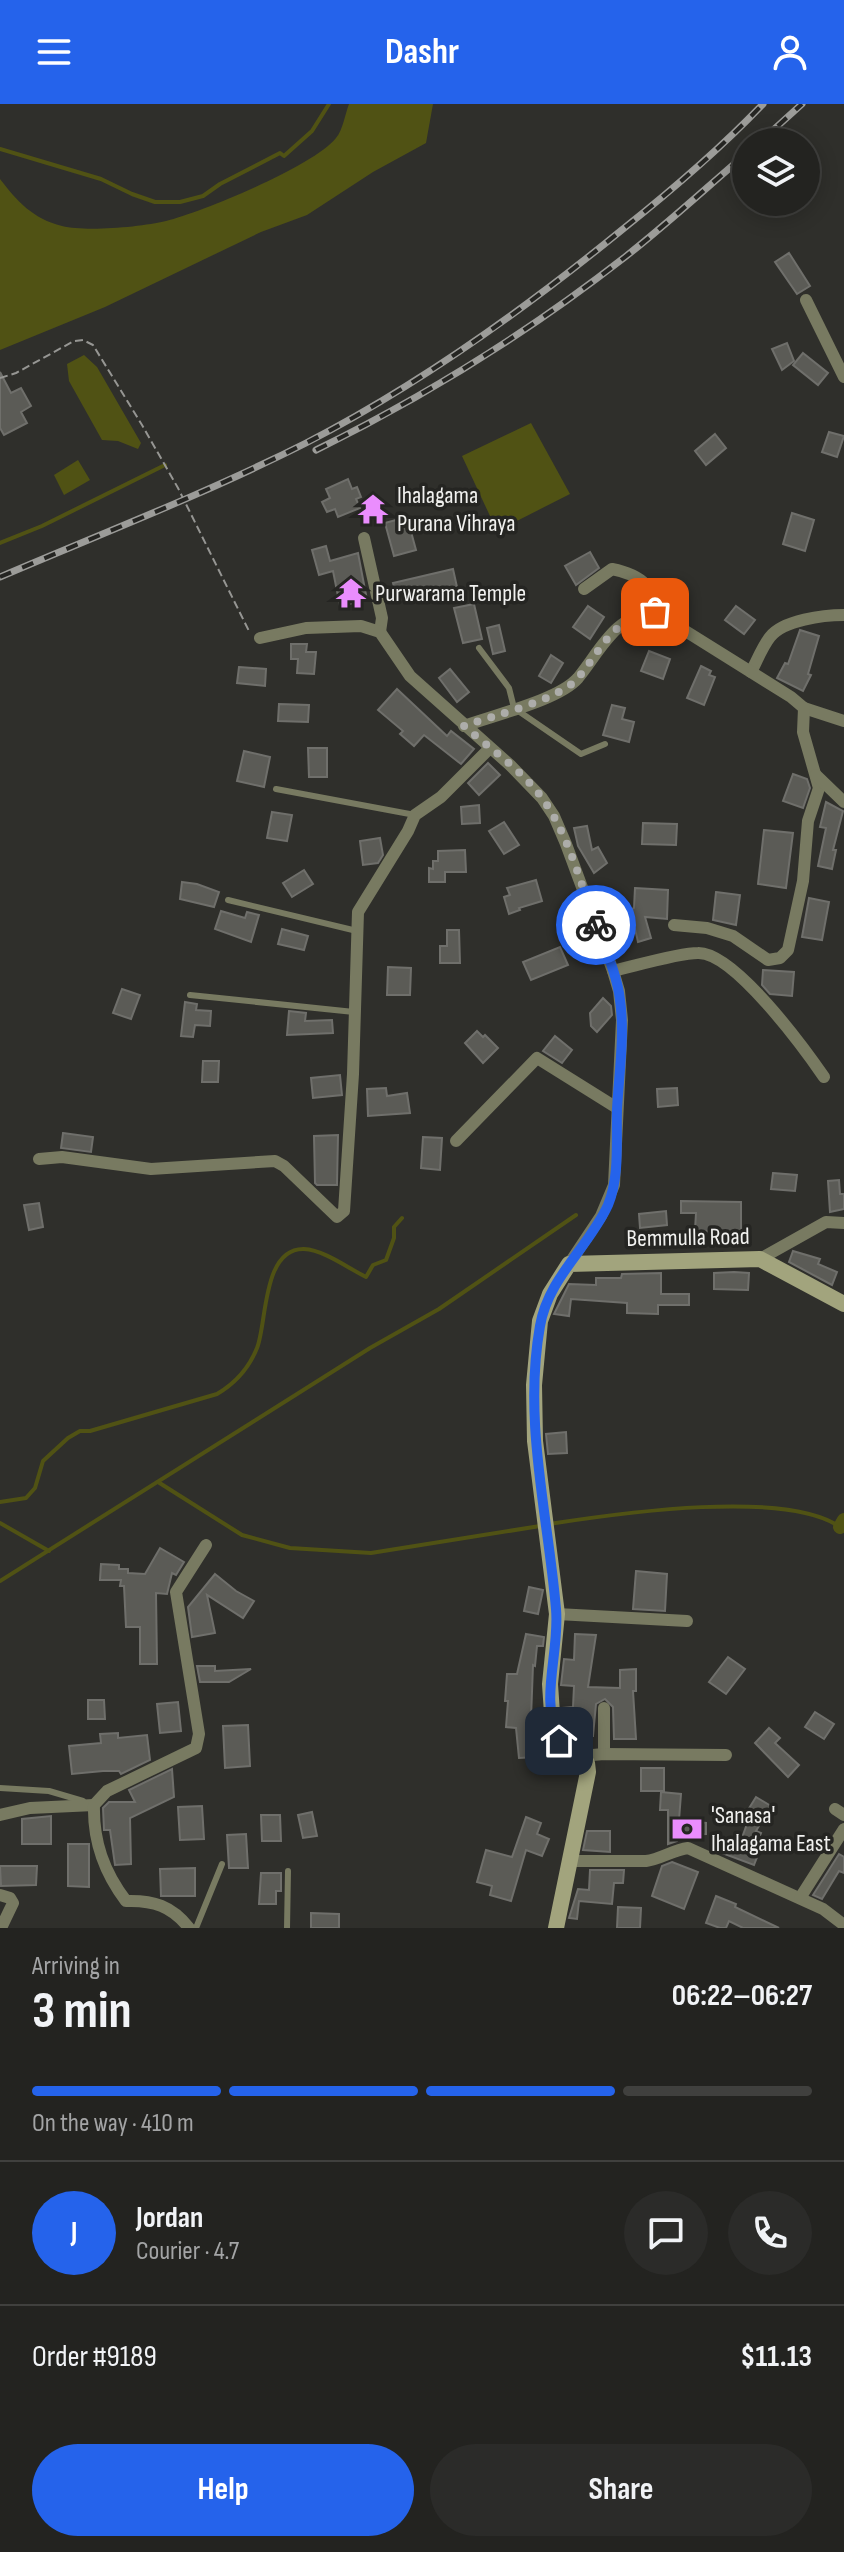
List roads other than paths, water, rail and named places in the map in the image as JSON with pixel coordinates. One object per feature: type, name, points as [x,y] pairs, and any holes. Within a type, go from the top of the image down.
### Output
[{"type":"street","points":[[806,300],[844,377]]},
{"type":"street","points":[[364,538],[382,618],[380,632]]},
{"type":"street","points":[[584,589],[612,569],[628,572],[652,590],[655,612]]},
{"type":"street","points":[[464,726],[555,695],[578,678],[608,637],[637,614],[655,612],[804,708],[844,721]]},
{"type":"street","points":[[751,672],[772,634],[821,615],[844,615]]},
{"type":"street","points":[[260,638],[306,628],[361,626],[380,632],[410,676],[531,784],[554,816],[613,971],[622,1020],[614,1185],[601,1216],[550,1294],[540,1321],[536,1352],[535,1441],[557,1614],[550,1684],[553,1728],[559,1741],[587,1763],[588,1784],[556,1928]]},
{"type":"street","points":[[674,925],[707,928],[733,936],[768,960],[780,958],[788,950],[803,881],[808,821],[819,788],[803,732],[804,708]]},
{"type":"street","points":[[39,1159],[62,1157],[151,1169],[275,1161],[337,1217],[344,1211],[353,1074],[358,912],[415,815],[441,797],[490,748]]},
{"type":"street","points":[[816,775],[844,802]]},
{"type":"street","points":[[613,971],[700,952],[720,959],[778,1015],[824,1077]]},
{"type":"street","points":[[456,1141],[537,1058],[617,1108]]},
{"type":"street","points":[[760,1259],[826,1222],[844,1223]]},
{"type":"street","name":"Bemmulla Road","points":[[569,1264],[760,1259],[844,1304]]},
{"type":"street","points":[[189,1928],[181,1917],[163,1905],[126,1901],[113,1884],[99,1854],[93,1827],[94,1805],[107,1791],[196,1748],[199,1734],[176,1592],[206,1545]]},
{"type":"street","points":[[557,1614],[687,1621]]},
{"type":"street","points":[[604,1708],[604,1754]]},
{"type":"street","points":[[581,1756],[726,1755]]},
{"type":"street","points":[[0,1815],[30,1808],[94,1805]]},
{"type":"street","points":[[800,1898],[844,1829]]},
{"type":"street","points":[[570,1861],[657,1860],[676,1850],[688,1848],[823,1909],[844,1925]]},
{"type":"street","points":[[0,1895],[10,1898],[13,1903],[1,1928]]},
{"type":"lane","points":[[479,648],[509,688],[514,708],[581,754],[605,744]]},
{"type":"lane","points":[[276,789],[415,815]]},
{"type":"lane","points":[[228,900],[357,931]]},
{"type":"lane","points":[[190,995],[354,1012]]},
{"type":"lane","points":[[0,1788],[49,1791],[94,1805]]},
{"type":"lane","points":[[196,1928],[222,1864]]},
{"type":"lane","points":[[287,1928],[288,1871]]},
{"type":"waterway","points":[[0,149],[101,179],[155,202],[180,202],[203,196],[280,153],[284,156],[312,131],[329,104]]},
{"type":"waterway","points":[[0,543],[42,526],[165,465]]},
{"type":"waterway","points":[[0,1581],[370,1348],[439,1309],[576,1215]]},
{"type":"waterway","points":[[0,1502],[26,1498],[35,1488],[43,1461],[80,1431],[90,1431],[223,1390],[245,1369],[254,1355],[268,1289],[280,1261],[290,1252],[312,1250],[366,1277],[373,1265],[386,1260],[394,1238],[394,1227],[402,1218]]},
{"type":"waterway","points":[[158,1482],[242,1535],[290,1548],[371,1553],[540,1526]]},
{"type":"waterway","points":[[549,1524],[657,1510],[745,1507],[786,1510],[819,1517],[844,1530]]},
{"type":"waterway","points":[[840,1527],[844,1520]]},
{"type":"waterway","points":[[0,1523],[49,1551]]},
{"type":"railway","points":[[0,577],[231,479],[306,443],[430,371],[586,259],[695,169],[763,104]]},
{"type":"railway","points":[[775,128],[802,104]]},
{"type":"railway","points":[[316,450],[436,385],[514,337],[641,244],[732,166]]},
{"type":"place","name":"Ihalagama Purana Vihraya","points":[[373,509]]},
{"type":"place","name":"Purwarama Temple","points":[[351,593]]},
{"type":"place","name":"'Sanasa' Ihalagama East","points":[[687,1829]]}]
